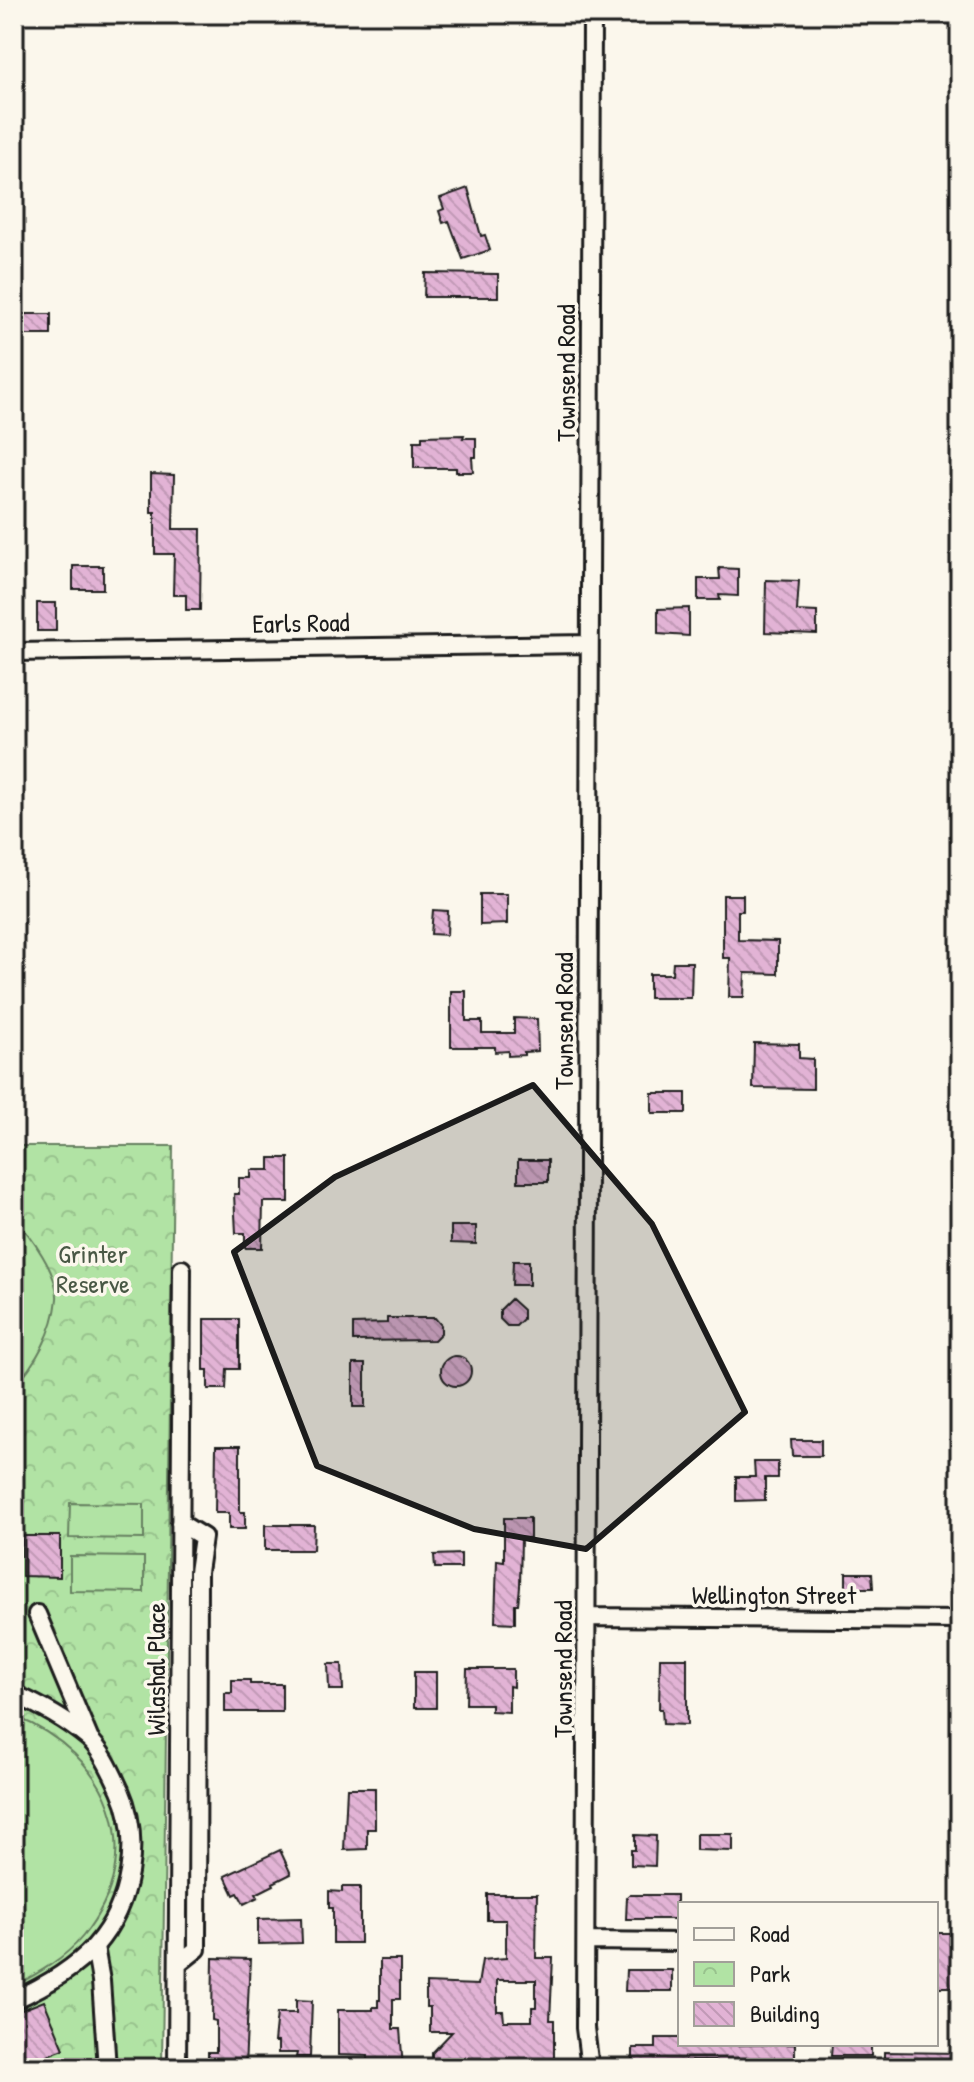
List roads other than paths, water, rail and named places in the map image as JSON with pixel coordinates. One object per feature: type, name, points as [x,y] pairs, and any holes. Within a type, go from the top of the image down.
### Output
[{"type":"street","name":"Townsend Road","points":[[590,2068],[585,2028],[592,14]]},
{"type":"street","name":"Earls Road","points":[[14,652],[589,644]]},
{"type":"street","name":"Wilashal Place","points":[[177,2068],[182,1269]]},
{"type":"street","points":[[14,2000],[62,1974],[95,1946],[116,1914],[127,1884],[131,1855],[130,1828],[123,1798],[111,1770],[90,1740],[37,1614]]},
{"type":"street","name":"Wellington Street","points":[[587,1617],[960,1620]]},
{"type":"street","points":[[14,1694],[90,1740]]},
{"type":"street","points":[[586,1941],[678,1942]]},
{"type":"street","points":[[95,1946],[101,1981],[107,2068]]},
{"type":"street","name":"Townsend Road","points":[[579,2068],[585,2028]]},
{"type":"park label","name":"Grinter Reserve","points":[[93,1269]]}]
